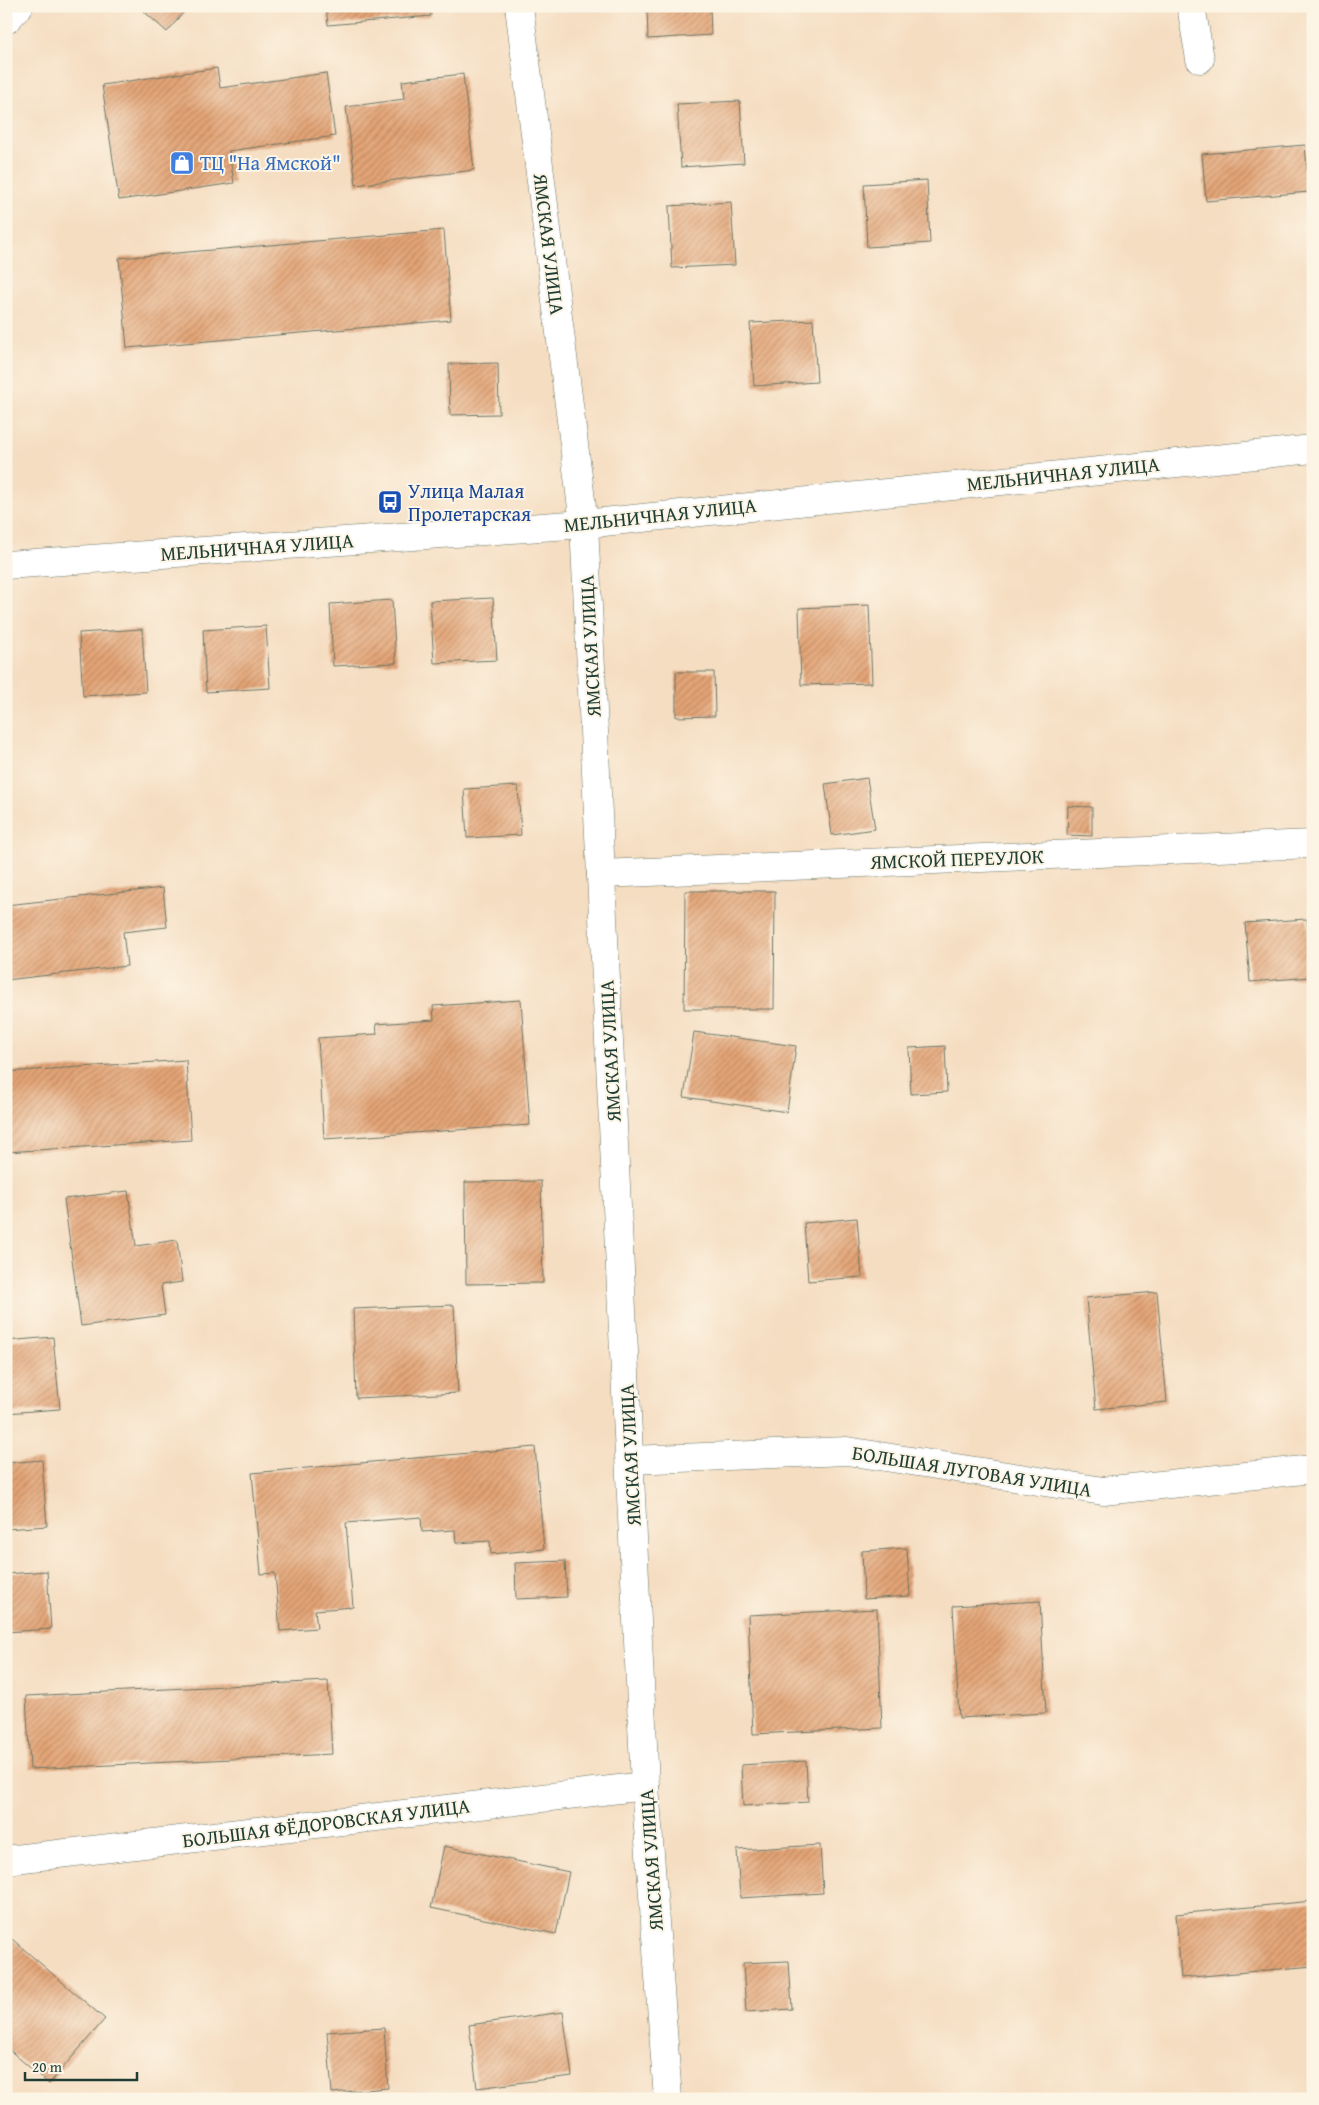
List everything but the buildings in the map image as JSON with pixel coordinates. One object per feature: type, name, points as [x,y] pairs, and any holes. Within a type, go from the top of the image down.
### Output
[{"type":"street","points":[[6,20],[19,6]]},
{"type":"street","name":"ЯМСКАЯ УЛИЦА","points":[[519,6],[584,524],[646,1786],[668,2099]]},
{"type":"street","points":[[1191,6],[1200,59]]},
{"type":"street","name":"МЕЛЬНИЧНАЯ УЛИЦА","points":[[6,565],[584,524],[1313,448]]},
{"type":"street","name":"ЯМСКОЙ ПЕРЕУЛОК","points":[[601,874],[1313,844]]},
{"type":"street","name":"БОЛЬШАЯ ЛУГОВАЯ УЛИЦА","points":[[631,1460],[847,1451],[1103,1491],[1313,1469]]},
{"type":"street","name":"БОЛЬШАЯ ФЁДОРОВСКАЯ УЛИЦА","points":[[6,1860],[646,1786]]},
{"type":"place","name":"ТЦ \"На Ямской\"","points":[[182,163]]},
{"type":"place","name":"Улица Малая Пролетарская","points":[[390,502]]}]
